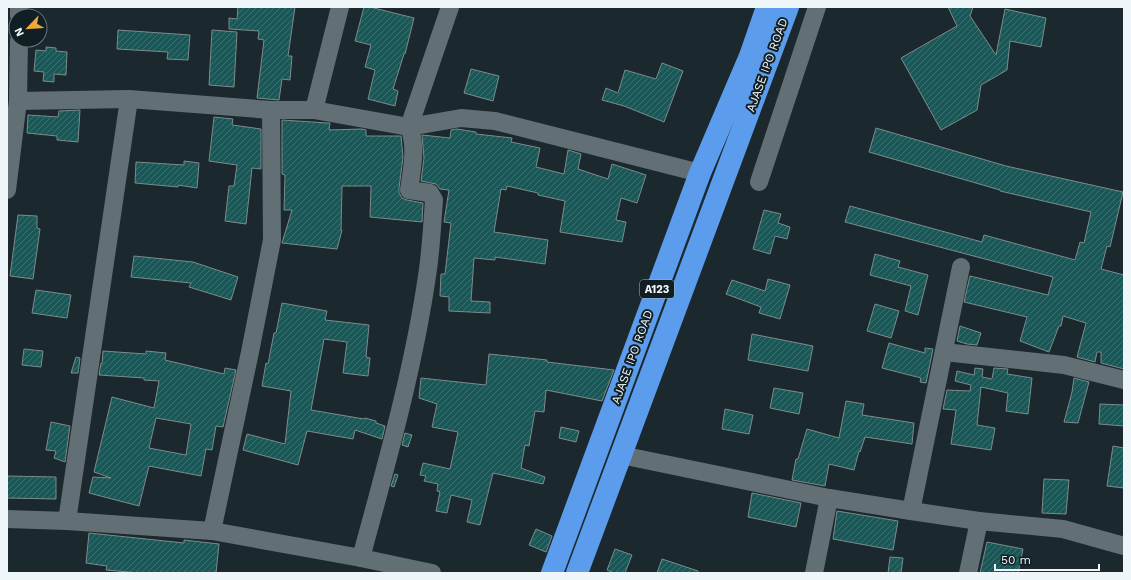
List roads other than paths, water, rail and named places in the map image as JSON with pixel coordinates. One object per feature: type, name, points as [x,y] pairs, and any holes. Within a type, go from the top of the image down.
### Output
[{"type":"highway","name":"AJASE IPO ROAD","points":[[552,573],[700,173],[750,56],[767,7]]},
{"type":"highway","name":"AJASE IPO ROAD","points":[[577,573],[788,7]]},
{"type":"street","points":[[314,110],[340,7]]},
{"type":"street","points":[[361,558],[398,419],[416,340],[427,276],[434,200],[430,193],[409,190],[413,162],[413,137],[409,127],[450,7]]},
{"type":"street","points":[[759,182],[817,7]]},
{"type":"street","points":[[8,180],[10,137],[18,101],[19,48]]},
{"type":"street","points":[[18,101],[129,99],[271,110],[314,110],[409,127],[461,118],[495,121],[700,173]]},
{"type":"street","points":[[67,521],[129,99]]},
{"type":"street","points":[[212,531],[272,240],[271,110]]},
{"type":"street","points":[[911,511],[961,266]]},
{"type":"street","points":[[944,352],[1064,365],[1124,380]]},
{"type":"street","points":[[621,455],[829,498],[979,521],[1063,529],[1124,546]]},
{"type":"street","points":[[814,573],[829,498]]},
{"type":"street","points":[[7,519],[67,521],[212,531],[361,558],[432,573]]},
{"type":"street","points":[[968,573],[979,521]]}]
